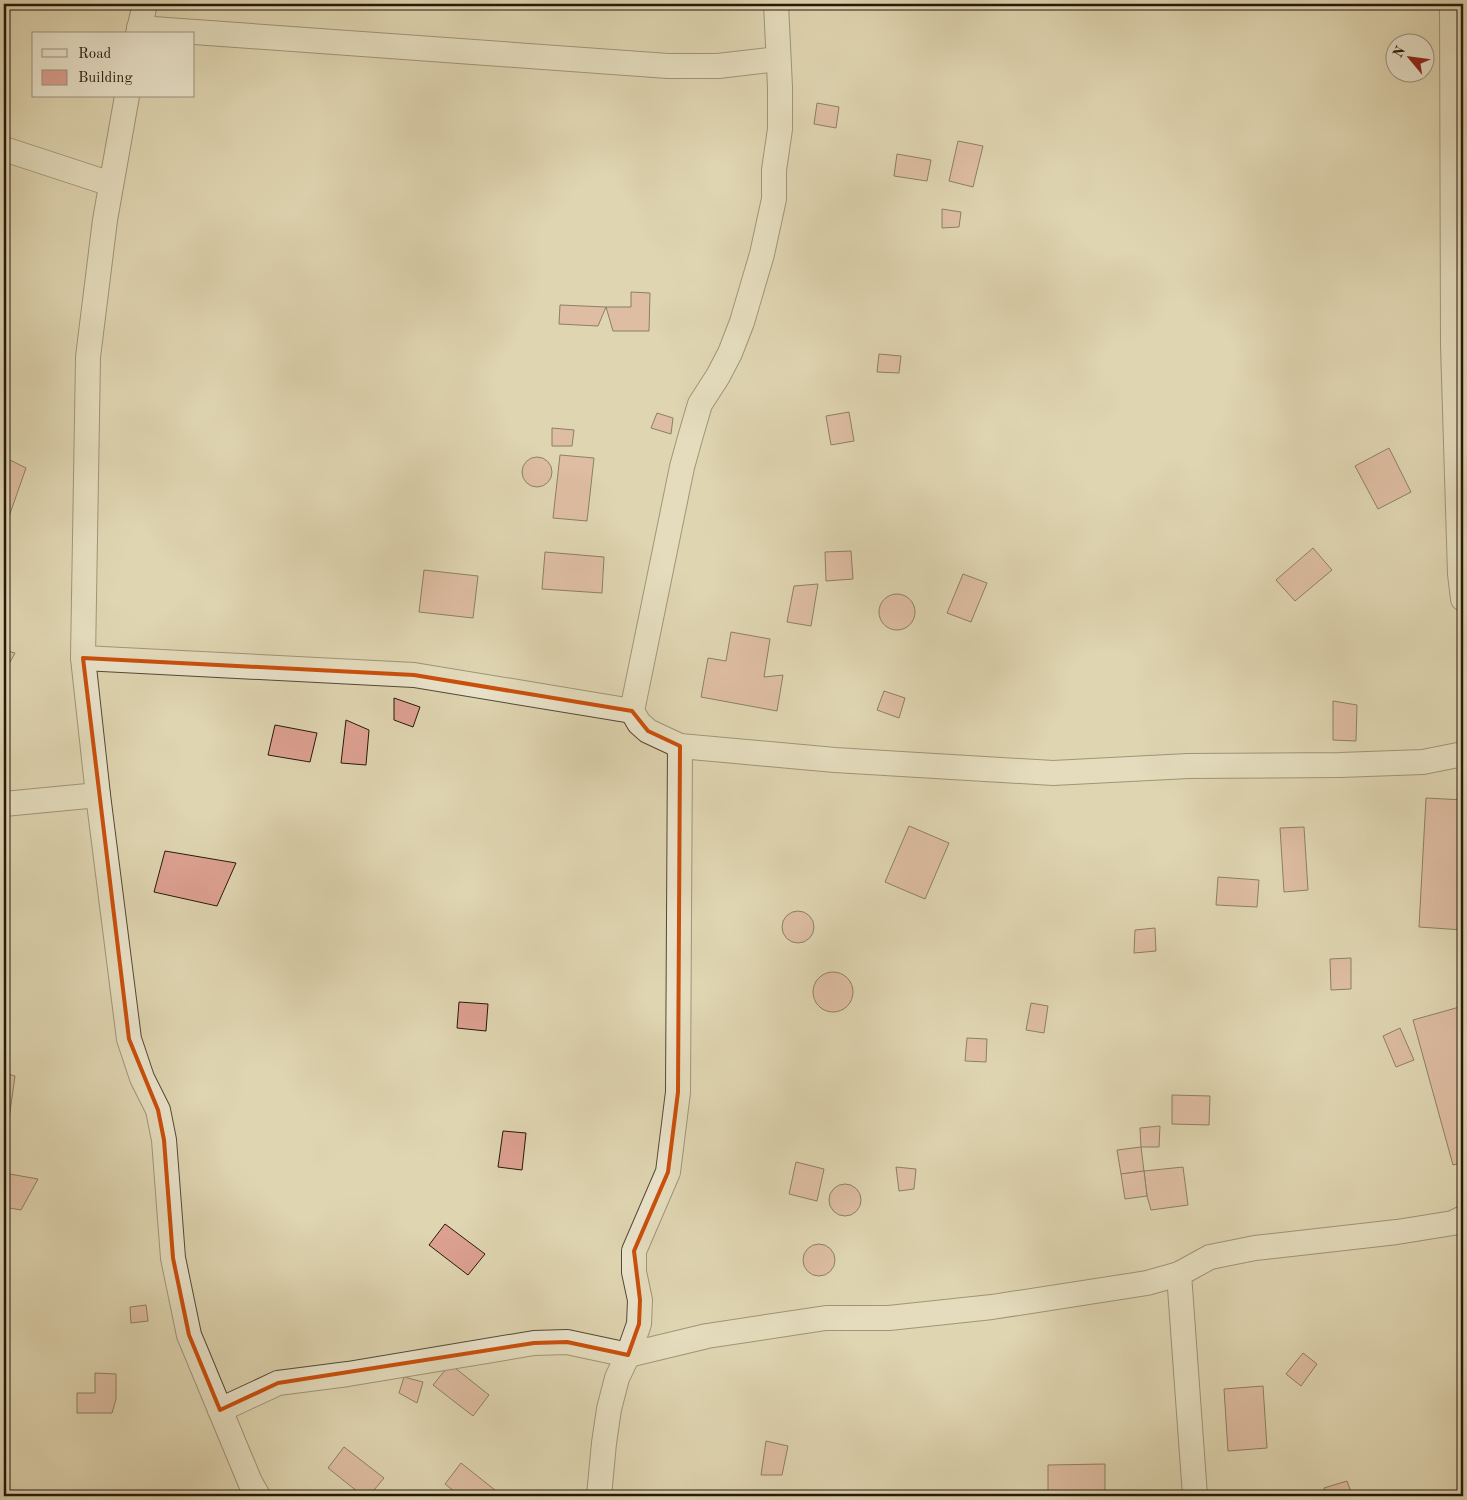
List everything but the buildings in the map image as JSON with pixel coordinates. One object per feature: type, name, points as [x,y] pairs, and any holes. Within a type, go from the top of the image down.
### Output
[{"type":"street","points":[[145,4],[139,31],[154,32]]},
{"type":"street","points":[[776,4],[780,129],[774,170],[774,199],[762,254],[739,330],[718,376],[700,404],[682,468],[632,711],[639,723],[648,731],[680,746],[835,760],[1053,773],[1188,766],[1340,765],[1423,762],[1463,754]]},
{"type":"street","points":[[1452,4],[1458,304],[1460,574],[1463,599]]},
{"type":"street","points":[[195,35],[668,66],[718,66],[778,59]]},
{"type":"street","points":[[127,98],[105,220],[88,357],[83,658],[98,795],[129,1039],[142,1078],[158,1110],[164,1140],[173,1258],[189,1335],[250,1482],[258,1496]]},
{"type":"street","points":[[4,149],[111,184]]},
{"type":"street","points":[[83,658],[414,675],[632,711]]},
{"type":"street","points":[[599,1496],[609,1409],[617,1378],[628,1355],[639,1324],[640,1300],[634,1272],[634,1251],[668,1172],[678,1092],[680,746]]},
{"type":"street","points":[[4,804],[98,795]]},
{"type":"street","points":[[220,1410],[278,1383],[348,1374],[534,1343],[567,1342],[628,1355],[707,1336],[826,1318],[888,1318],[992,1306],[1147,1283],[1179,1274],[1210,1257],[1255,1248],[1397,1232],[1453,1223],[1463,1218]]},
{"type":"street","points":[[1179,1274],[1195,1496]]},
{"type":"highlighted area","points":[[83,658],[414,675],[632,711],[648,731],[680,746],[678,1092],[668,1172],[634,1251],[640,1300],[639,1324],[628,1355],[567,1342],[534,1343],[278,1383],[220,1410],[189,1335],[173,1258],[164,1140],[158,1110],[129,1039]]}]
